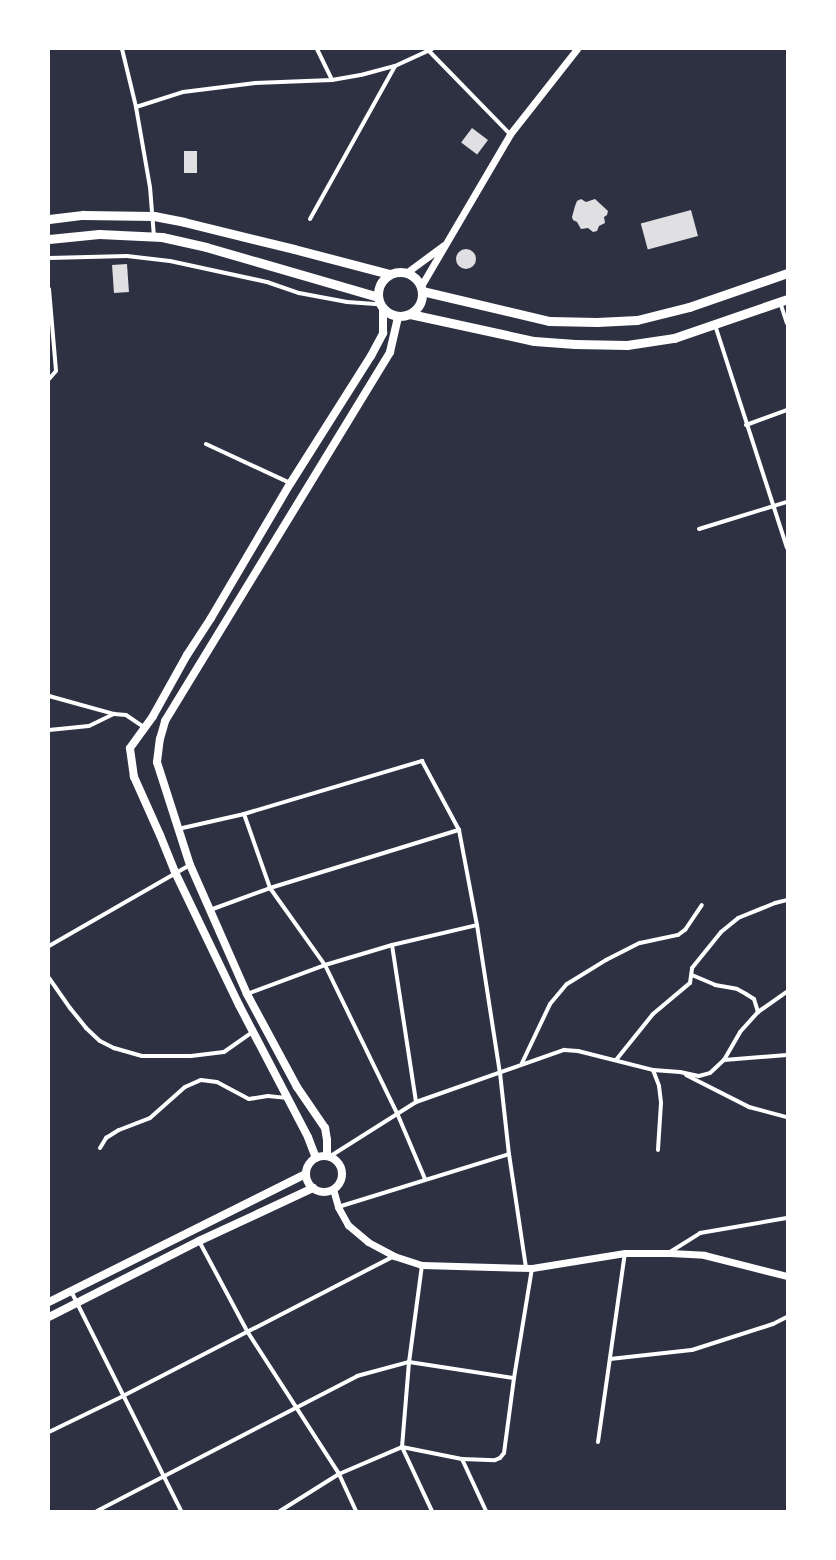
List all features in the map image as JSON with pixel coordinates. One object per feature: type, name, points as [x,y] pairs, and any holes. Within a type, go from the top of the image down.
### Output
[{"type":"highway","points":[[49,219],[83,214],[154,216],[272,243],[389,274]]},
{"type":"highway","points":[[49,239],[99,234],[154,237],[206,247],[380,303],[387,312],[398,317],[410,314],[534,341],[575,344],[628,345],[674,338],[783,300]]},
{"type":"highway","points":[[380,303],[380,284],[389,274],[395,272],[406,273],[412,276],[421,289],[420,305],[410,314]]},
{"type":"highway","points":[[421,289],[549,321],[597,322],[637,320],[689,307],[787,273]]},
{"type":"main road","points":[[316,1158],[308,1137],[286,1098],[174,872],[160,835],[134,777],[130,748],[153,716],[187,655],[211,618],[290,484],[371,356],[383,333],[380,303]]},
{"type":"main road","points":[[328,1157],[325,1128],[297,1087],[247,994],[190,865],[157,762],[160,739],[165,721],[390,352],[398,317]]},
{"type":"main road","points":[[328,1157],[338,1163],[341,1169],[340,1180],[333,1189],[323,1191],[313,1188],[309,1184],[306,1174],[308,1166],[316,1158],[328,1157]]},
{"type":"main road","points":[[49,1302],[306,1174]]},
{"type":"main road","points":[[49,1318],[199,1241],[313,1188]]},
{"type":"street","points":[[122,49],[136,107],[154,216],[154,237]]},
{"type":"street","points":[[317,49],[332,80]]},
{"type":"street","points":[[421,289],[510,134],[577,49]]},
{"type":"street","points":[[136,107],[183,92],[254,83],[332,80],[362,75],[395,66],[430,50],[510,134]]},
{"type":"street","points":[[310,219],[395,66]]},
{"type":"street","points":[[406,273],[448,243]]},
{"type":"street","points":[[49,258],[127,256],[170,261],[267,282],[306,294],[347,302],[380,303]]},
{"type":"street","points":[[49,289],[56,370],[49,379]]},
{"type":"street","points":[[783,300],[787,323]]},
{"type":"street","points":[[714,324],[787,548]]},
{"type":"street","points":[[746,425],[787,410]]},
{"type":"street","points":[[206,444],[290,484]]},
{"type":"street","points":[[699,530],[787,502]]},
{"type":"street","points":[[49,696],[114,714],[126,715],[144,727]]},
{"type":"street","points":[[49,730],[89,726],[114,714]]},
{"type":"street","points":[[178,829],[244,814],[422,761],[459,830],[478,925],[500,1073],[509,1154],[529,1268],[504,1453],[495,1460],[462,1459],[402,1447],[339,1474],[280,1511]]},
{"type":"street","points":[[244,814],[270,888],[325,965],[397,1113],[425,1179]]},
{"type":"street","points":[[210,910],[270,888],[459,830]]},
{"type":"street","points":[[49,946],[174,872],[190,865]]},
{"type":"street","points":[[616,1060],[653,1014],[690,983],[692,968],[721,932],[738,918],[775,902],[787,900]]},
{"type":"street","points":[[522,1064],[550,1004],[567,984],[606,960],[640,943],[678,935],[685,930],[702,905]]},
{"type":"street","points":[[247,994],[325,965],[392,945],[478,925]]},
{"type":"street","points":[[392,945],[416,1102]]},
{"type":"street","points":[[692,975],[715,985],[737,989],[746,994],[754,999],[758,1012]]},
{"type":"street","points":[[49,978],[74,1013],[100,1041],[114,1048],[142,1056],[190,1056],[224,1052],[254,1032]]},
{"type":"street","points":[[328,1157],[416,1102],[564,1050],[616,1060],[653,1070],[680,1072],[700,1076],[716,1069],[724,1060],[740,1032],[758,1012],[787,992]]},
{"type":"street","points":[[724,1060],[787,1055]]},
{"type":"street","points":[[653,1070],[659,1086],[661,1103],[658,1150]]},
{"type":"street","points":[[680,1072],[749,1107],[787,1117]]},
{"type":"street","points":[[100,1148],[106,1138],[119,1130],[150,1118],[185,1086],[201,1080],[216,1082],[249,1099],[268,1096],[286,1098]]},
{"type":"street","points":[[338,1207],[509,1154]]},
{"type":"street","points":[[333,1189],[338,1207],[348,1225],[368,1242],[394,1256],[422,1265],[529,1268],[625,1253],[670,1253],[704,1255],[787,1276]]},
{"type":"street","points":[[670,1253],[700,1233],[787,1218]]},
{"type":"street","points":[[199,1241],[247,1331],[339,1474],[356,1511]]},
{"type":"street","points":[[598,1442],[625,1253]]},
{"type":"street","points":[[49,1432],[123,1396],[394,1256]]},
{"type":"street","points":[[422,1265],[409,1362],[402,1447],[432,1511]]},
{"type":"street","points":[[71,1291],[76,1304],[181,1511]]},
{"type":"street","points":[[610,1359],[692,1350],[773,1324],[787,1317]]},
{"type":"street","points":[[97,1511],[357,1376],[409,1362],[514,1378]]},
{"type":"street","points":[[462,1459],[486,1511]]},
{"type":"building","points":[[472,128],[488,140],[477,154],[461,142]]},
{"type":"building","points":[[184,151],[197,151],[197,173],[184,173]]},
{"type":"building","points":[[581,199],[586,202],[595,199],[608,211],[607,215],[604,217],[605,223],[599,226],[597,231],[593,232],[588,228],[581,229],[577,222],[573,220],[572,217],[575,206],[577,201]]},
{"type":"building","points":[[691,210],[698,236],[648,250],[641,223]]},
{"type":"building","points":[[466,249],[473,252],[476,259],[473,266],[466,269],[459,266],[456,259],[459,252]]},
{"type":"building","points":[[127,264],[129,292],[114,293],[112,265]]}]
